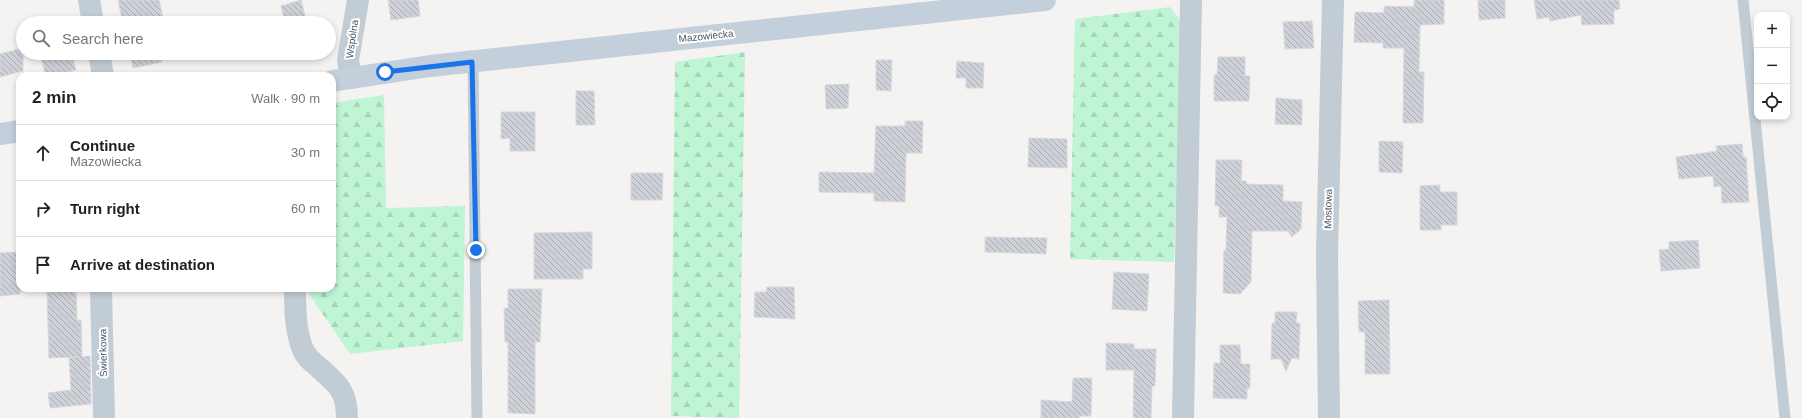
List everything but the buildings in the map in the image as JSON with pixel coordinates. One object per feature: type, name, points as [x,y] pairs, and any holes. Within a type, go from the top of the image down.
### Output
[{"type":"street","points":[[89,0],[92,16]]},
{"type":"street","name":"Wspólna","points":[[350,78],[348,60],[358,0]]},
{"type":"street","name":"Mazowiecka","points":[[350,78],[472,62],[1021,1],[1045,0]]},
{"type":"street","points":[[1183,418],[1191,0]]},
{"type":"street","name":"Mostowa","points":[[1329,418],[1327,256],[1333,0]]},
{"type":"street","points":[[100,60],[102,72]]},
{"type":"street","points":[[0,134],[16,132]]},
{"type":"street","name":"Świerkowa","points":[[101,292],[104,418]]},
{"type":"street","points":[[295,292],[297,325],[305,353],[339,385],[344,394],[347,406],[347,418]]},
{"type":"lane","points":[[1742,0],[1785,418]]},
{"type":"lane","points":[[472,62],[477,418]]},
{"type":"green space","points":[[1170,7],[1183,24],[1174,262],[1070,259],[1075,19]]},
{"type":"green space","points":[[745,52],[739,418],[671,416],[675,62]]},
{"type":"green space","points":[[384,95],[386,208],[465,206],[463,341],[350,354],[308,292],[336,292],[336,102]]},
{"type":"route","points":[[385,72],[472,62],[476,250]]}]
